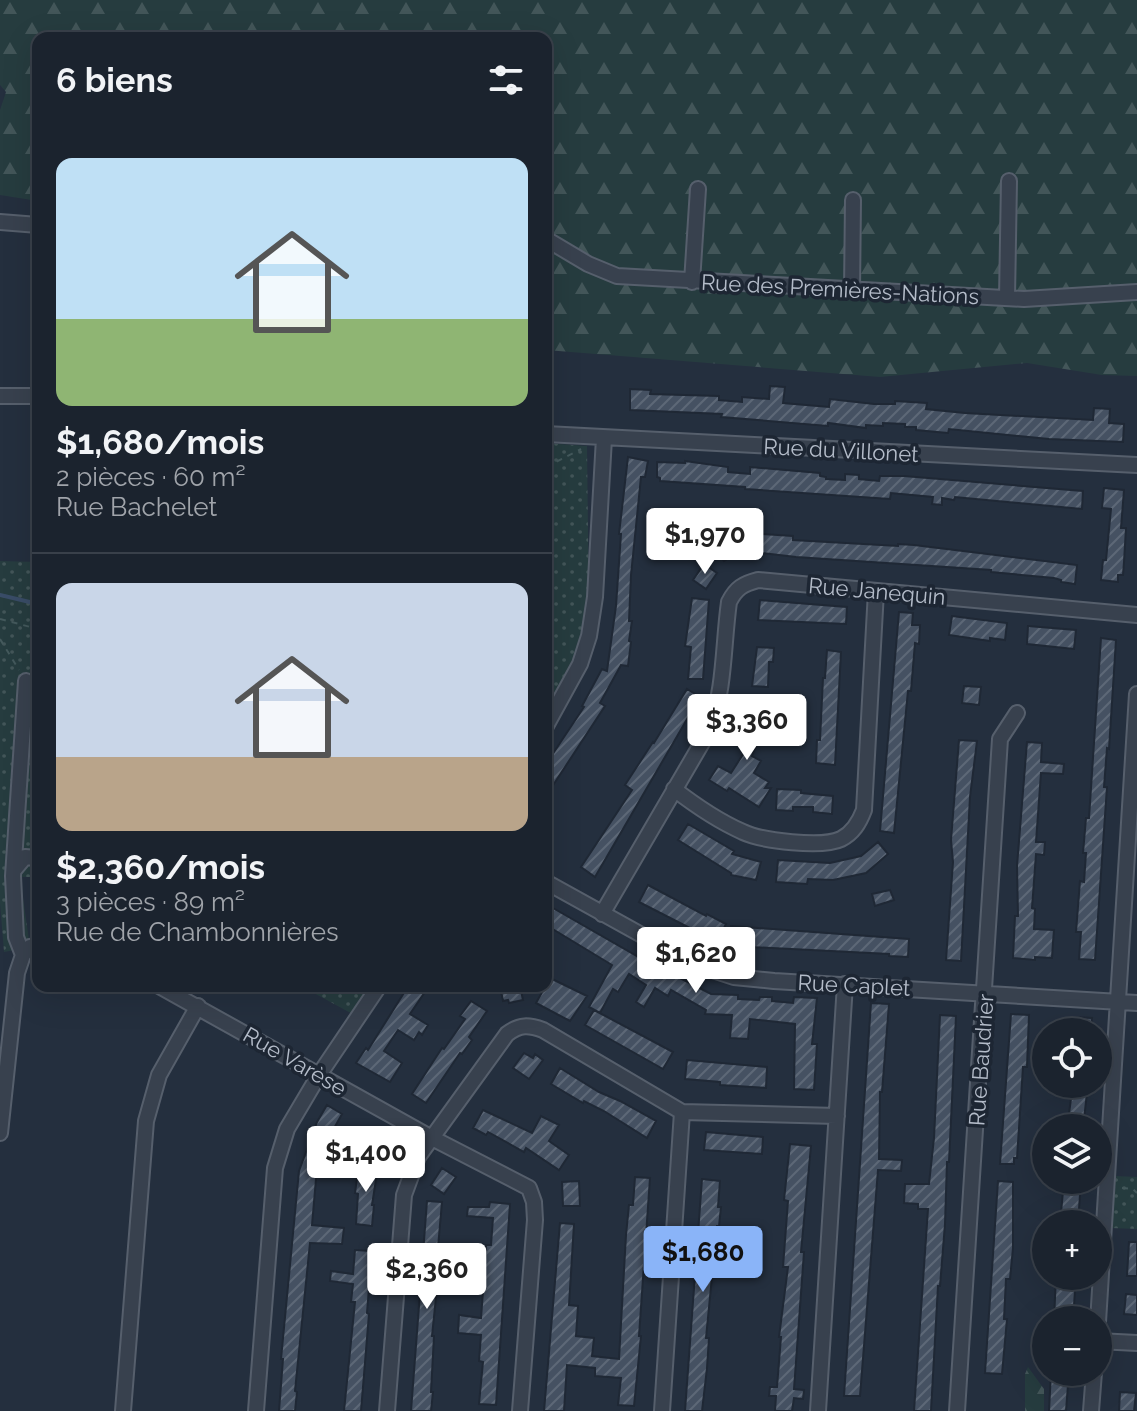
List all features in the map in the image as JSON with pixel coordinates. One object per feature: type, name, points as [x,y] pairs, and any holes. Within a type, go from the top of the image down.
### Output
[{"type":"street","points":[[1007,298],[1009,181]]},
{"type":"street","points":[[692,282],[698,189]]},
{"type":"street","points":[[852,291],[853,200]]},
{"type":"street","points":[[0,222],[32,225]]},
{"type":"street","name":"Rue des Premières-Nations","points":[[552,243],[588,264],[617,276],[1007,298],[1137,292]]},
{"type":"street","points":[[0,396],[32,396]]},
{"type":"street","name":"Rue du Villonet","points":[[552,434],[1137,465]]},
{"type":"street","points":[[552,715],[580,664],[589,636],[595,597],[604,438]]},
{"type":"street","name":"Rue Janequin","points":[[602,914],[706,738],[718,707],[727,610],[734,592],[743,584],[758,580],[1137,615]]},
{"type":"street","points":[[674,789],[706,813],[746,834],[768,840],[832,843],[855,828],[864,810],[876,591]]},
{"type":"street","points":[[0,1133],[17,973],[30,949],[16,937],[14,871],[29,690]]},
{"type":"street","points":[[1109,1114],[1137,694]]},
{"type":"street","name":"Rue Baudrier","points":[[957,1411],[1000,739],[1017,713]]},
{"type":"street","points":[[14,871],[25,857],[32,858]]},
{"type":"street","name":"Rue Caplet","points":[[552,885],[694,964],[734,977],[1137,1003]]},
{"type":"street","points":[[818,1411],[845,984]]},
{"type":"street","name":"Rue Varèse","points":[[171,992],[432,1138],[529,1188],[535,1220],[520,1411]]},
{"type":"street","points":[[256,1411],[275,1168],[287,1129],[375,992]]},
{"type":"street","points":[[123,1411],[148,1109],[159,1075],[198,1006]]},
{"type":"street","points":[[387,1411],[404,1195],[410,1172],[507,1034],[523,1026],[543,1030],[682,1112],[837,1116]]},
{"type":"street","points":[[662,1411],[682,1112]]},
{"type":"street","points":[[1099,1306],[1104,1194]]},
{"type":"street","points":[[1112,1342],[1137,1343]]},
{"type":"street","points":[[1091,1411],[1093,1386]]},
{"type":"path","points":[[552,464],[581,449]]},
{"type":"path","points":[[0,619],[32,627]]},
{"type":"path","points":[[0,639],[29,690]]},
{"type":"path","points":[[1112,1188],[1133,1189],[1137,1193]]},
{"type":"green space","points":[[0,0],[1137,0],[1137,376],[1102,375],[1027,363],[880,377],[552,350],[552,32],[32,32],[32,200],[0,195],[0,110],[6,92],[0,85]]},
{"type":"green space","points":[[552,443],[587,446],[589,616],[580,657],[552,711]]},
{"type":"green space","points":[[0,561],[32,562],[32,877],[20,877],[30,947],[4,952],[0,903]]},
{"type":"green space","points":[[312,992],[374,992],[358,1017]]},
{"type":"green space","points":[[1115,1176],[1137,1177],[1137,1229],[1112,1228]]},
{"type":"green space","points":[[1028,1367],[1032,1372],[1032,1386],[1044,1389],[1044,1411],[1025,1411],[1025,1374]]},
{"type":"building","points":[[770,386],[785,387],[783,403],[829,407],[830,399],[874,404],[895,404],[895,401],[927,403],[926,409],[965,413],[1093,420],[1094,408],[1110,409],[1109,423],[1124,424],[1123,442],[1049,439],[949,429],[948,433],[916,430],[916,427],[905,427],[905,424],[883,423],[883,426],[866,425],[866,428],[721,417],[722,414],[630,410],[630,389],[651,390],[650,394],[719,396],[719,400],[742,402],[742,397],[769,399]]},
{"type":"building","points":[[628,457],[648,461],[645,477],[641,477],[631,575],[629,621],[632,621],[628,666],[621,665],[600,703],[605,706],[552,787],[552,755],[584,707],[602,669],[607,671],[616,606],[619,534]]},
{"type":"building","points":[[685,461],[728,467],[728,472],[750,474],[750,467],[820,473],[826,479],[845,480],[845,474],[879,481],[880,476],[904,476],[1083,491],[1082,509],[955,497],[954,500],[942,498],[942,505],[932,504],[933,497],[891,493],[890,499],[745,489],[660,481],[657,477],[657,462]]},
{"type":"building","points":[[1104,488],[1124,490],[1121,528],[1126,528],[1124,562],[1123,575],[1118,575],[1118,582],[1101,580],[1111,509],[1102,508]]},
{"type":"building","points":[[729,532],[740,551],[724,561],[712,543]]},
{"type":"building","points":[[748,533],[793,536],[793,540],[914,545],[1077,565],[1075,584],[1054,578],[991,570],[746,551]]},
{"type":"building","points":[[704,564],[717,573],[706,589],[693,580]]},
{"type":"building","points":[[692,598],[709,600],[703,679],[688,679],[691,647],[685,646]]},
{"type":"building","points":[[760,600],[847,607],[846,624],[758,620]]},
{"type":"building","points":[[899,612],[913,613],[912,625],[920,625],[919,644],[915,643],[911,691],[908,691],[894,833],[880,831]]},
{"type":"building","points":[[952,616],[1007,623],[1005,640],[949,635]]},
{"type":"building","points":[[1028,626],[1076,630],[1074,649],[1027,644]]},
{"type":"building","points":[[1101,638],[1116,640],[1095,960],[1079,959],[1081,932],[1076,932],[1080,881],[1084,882],[1086,853],[1083,853],[1086,818],[1089,818]]},
{"type":"building","points":[[757,647],[774,648],[773,662],[769,662],[768,687],[752,686]]},
{"type":"building","points":[[827,650],[841,652],[835,765],[816,763]]},
{"type":"building","points":[[964,686],[981,687],[979,705],[962,703]]},
{"type":"building","points":[[687,689],[700,697],[595,877],[581,867],[632,790],[625,785]]},
{"type":"building","points":[[753,703],[768,708],[752,756],[761,761],[754,773],[769,782],[765,788],[771,788],[759,807],[729,788],[727,791],[709,780],[718,766],[731,773],[749,745],[738,741]]},
{"type":"building","points":[[959,740],[977,741],[970,797],[961,961],[946,960]]},
{"type":"building","points":[[1027,742],[1042,743],[1041,762],[1064,764],[1063,774],[1041,773],[1036,842],[1045,842],[1044,855],[1036,854],[1032,908],[1035,909],[1034,929],[1054,930],[1052,958],[1035,957],[1035,960],[1013,958]]},
{"type":"building","points":[[777,789],[833,796],[832,814],[813,812],[813,807],[776,810]]},
{"type":"building","points":[[688,824],[734,851],[732,854],[761,862],[756,880],[731,875],[678,840]]},
{"type":"building","points":[[878,842],[888,854],[866,873],[833,880],[808,879],[807,884],[776,882],[778,860],[830,863],[861,856]]},
{"type":"building","points":[[648,885],[726,924],[717,942],[639,902]]},
{"type":"building","points":[[890,890],[894,900],[875,906],[872,894]]},
{"type":"building","points":[[552,907],[711,994],[738,995],[738,999],[772,997],[772,1001],[793,1003],[794,997],[817,998],[812,1044],[817,1044],[814,1090],[794,1089],[795,1024],[750,1019],[748,1039],[730,1038],[732,1015],[705,1014],[706,1010],[671,990],[668,996],[655,988],[644,1007],[636,1002],[646,985],[629,974],[618,992],[613,989],[600,1013],[589,1007],[612,965],[552,929]]},
{"type":"building","points":[[731,926],[909,939],[908,957],[730,946]]},
{"type":"building","points":[[552,979],[587,996],[570,1021],[536,1003],[542,992],[552,992]]},
{"type":"building","points":[[404,992],[425,992],[410,1014],[428,1025],[422,1035],[419,1032],[414,1040],[398,1030],[384,1051],[402,1063],[390,1082],[356,1063],[366,1048],[368,1050]]},
{"type":"building","points":[[501,992],[521,992],[523,1000],[503,1001]]},
{"type":"building","points":[[471,1001],[487,1011],[469,1037],[472,1040],[426,1103],[412,1094],[465,1019],[460,1016]]},
{"type":"building","points":[[871,1003],[889,1004],[880,1092],[879,1159],[902,1160],[901,1171],[878,1170],[860,1396],[844,1396]]},
{"type":"building","points":[[594,1010],[673,1052],[663,1069],[585,1025]]},
{"type":"building","points":[[1011,1014],[1029,1015],[1027,1067],[1023,1067],[1017,1158],[1014,1158],[1014,1164],[1000,1164]]},
{"type":"building","points":[[940,1015],[956,1016],[945,1224],[931,1411],[914,1411],[928,1209],[918,1209],[918,1204],[904,1203],[905,1184],[929,1184]]},
{"type":"building","points":[[524,1053],[533,1058],[535,1054],[543,1060],[529,1079],[513,1068]]},
{"type":"building","points":[[687,1060],[767,1067],[766,1088],[685,1079]]},
{"type":"building","points":[[560,1068],[656,1121],[647,1138],[604,1111],[583,1103],[551,1084]]},
{"type":"building","points":[[1071,1098],[1086,1098],[1085,1114],[1069,1114]]},
{"type":"building","points":[[327,1105],[342,1114],[328,1139],[324,1158],[318,1156],[312,1225],[344,1228],[342,1244],[310,1243],[295,1411],[279,1411],[299,1171],[317,1122]]},
{"type":"building","points":[[483,1110],[532,1133],[541,1116],[559,1125],[549,1141],[569,1155],[559,1170],[526,1148],[524,1152],[488,1132],[486,1135],[473,1128]]},
{"type":"building","points":[[706,1132],[763,1137],[762,1154],[704,1150]]},
{"type":"building","points":[[377,1135],[396,1145],[384,1162],[367,1150]]},
{"type":"building","points":[[790,1144],[811,1146],[801,1252],[804,1252],[794,1389],[804,1390],[803,1399],[794,1398],[792,1411],[775,1411],[776,1396],[769,1396],[770,1387],[777,1387],[779,1337],[788,1267],[783,1267],[788,1201],[784,1200]]},
{"type":"building","points":[[359,1163],[378,1167],[372,1226],[356,1224],[358,1194],[355,1193]]},
{"type":"building","points":[[442,1168],[456,1177],[444,1194],[431,1185]]},
{"type":"building","points":[[635,1177],[650,1178],[634,1406],[618,1405],[621,1378],[595,1376],[595,1368],[567,1365],[564,1411],[544,1411],[560,1223],[574,1224],[569,1305],[578,1306],[576,1336],[594,1338],[592,1356],[619,1359],[626,1235]]},
{"type":"building","points":[[702,1179],[720,1181],[718,1207],[721,1207],[706,1338],[709,1338],[702,1411],[685,1411]]},
{"type":"building","points":[[579,1181],[580,1206],[563,1206],[562,1182]]},
{"type":"building","points":[[998,1181],[1013,1182],[1013,1248],[1010,1279],[1006,1279],[1004,1319],[1007,1319],[1002,1374],[985,1373]]},
{"type":"building","points":[[1063,1194],[1080,1194],[1079,1210],[1061,1210]]},
{"type":"building","points":[[427,1201],[442,1202],[432,1336],[433,1392],[431,1411],[411,1411]]},
{"type":"building","points":[[490,1202],[510,1204],[496,1405],[479,1404],[483,1362],[479,1361],[481,1335],[458,1333],[459,1315],[481,1318],[483,1291],[461,1290],[462,1274],[484,1276],[486,1245],[491,1245],[493,1218],[467,1216],[468,1207],[489,1207]]},
{"type":"building","points":[[1129,1242],[1137,1242],[1137,1276],[1127,1276]]},
{"type":"building","points":[[355,1250],[372,1251],[369,1314],[361,1411],[344,1411],[355,1302],[351,1302],[353,1284],[330,1281],[331,1271],[353,1274]]},
{"type":"building","points":[[1055,1290],[1075,1290],[1074,1306],[1055,1306]]},
{"type":"building","points":[[1126,1294],[1137,1295],[1137,1315],[1124,1314]]},
{"type":"building","points":[[1050,1386],[1068,1386],[1066,1411],[1049,1411]]},
{"type":"building","points":[[1120,1392],[1136,1393],[1134,1411],[1119,1411]]},
{"type":"waterway","points":[[0,595],[32,603]]}]
